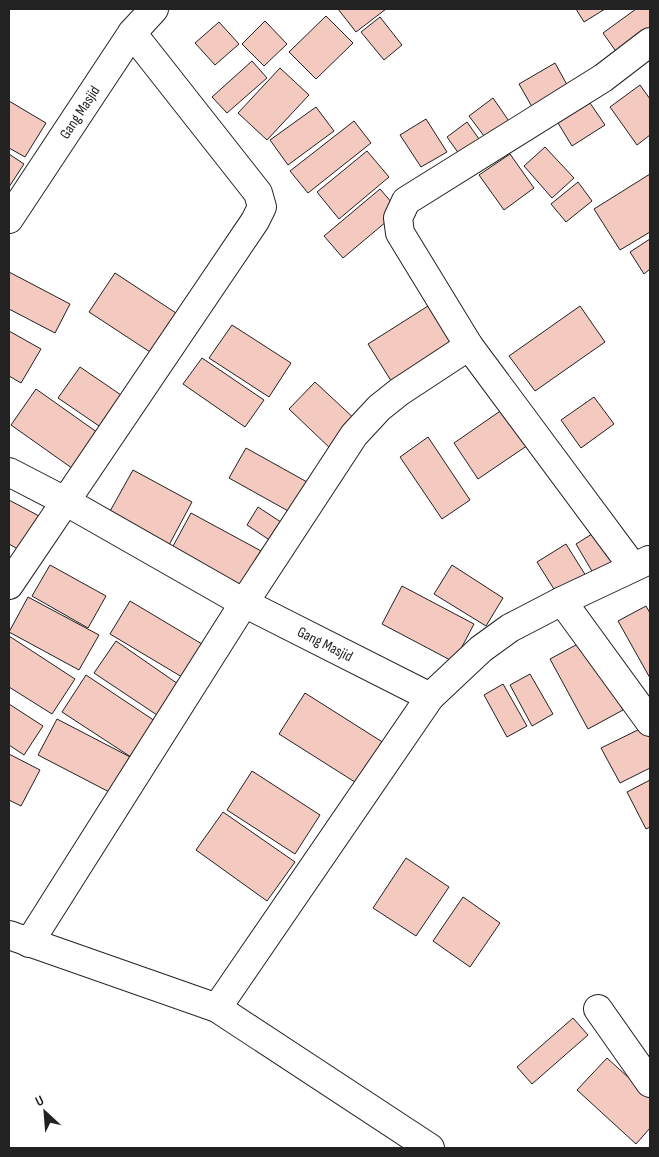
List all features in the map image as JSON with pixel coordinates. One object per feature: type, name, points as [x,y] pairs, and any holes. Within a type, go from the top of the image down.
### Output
[{"type":"street","name":"Gang Masjid","points":[[9,219],[138,19]]},
{"type":"street","points":[[9,586],[255,221],[262,207],[258,193],[138,19]]},
{"type":"street","points":[[217,1008],[430,696],[481,649],[510,628],[642,563],[469,346],[400,233],[398,218],[406,201],[603,78],[650,42]]},
{"type":"street","points":[[430,1148],[217,1008],[19,939],[354,435],[379,408],[399,392],[469,346]]},
{"type":"street","name":"Gang Masjid","points":[[9,472],[65,501],[244,603],[430,696]]},
{"type":"street","points":[[562,601],[650,722]]},
{"type":"street","points":[[598,1009],[650,1083]]},
{"type":"building","points":[[338,9],[386,9],[356,32]]},
{"type":"building","points":[[576,9],[605,9],[584,22]]},
{"type":"building","points":[[636,9],[650,9],[650,40],[622,60],[603,33]]},
{"type":"building","points":[[326,16],[353,43],[316,79],[289,52]]},
{"type":"building","points":[[380,17],[402,45],[384,60],[361,32]]},
{"type":"building","points":[[265,21],[287,44],[264,66],[242,44]]},
{"type":"building","points":[[219,22],[239,44],[215,65],[195,43]]},
{"type":"building","points":[[252,61],[267,78],[227,113],[212,97]]},
{"type":"building","points":[[555,63],[571,92],[535,112],[519,84]]},
{"type":"building","points":[[280,68],[309,95],[267,140],[238,113]]},
{"type":"building","points":[[640,85],[650,99],[650,135],[637,145],[610,107]]},
{"type":"building","points":[[493,98],[513,127],[490,144],[469,116]]},
{"type":"building","points":[[9,101],[46,123],[25,157],[9,148]]},
{"type":"building","points":[[590,103],[605,125],[572,146],[558,123]]},
{"type":"building","points":[[316,107],[334,131],[288,165],[270,140]]},
{"type":"building","points":[[426,119],[447,152],[421,167],[400,135]]},
{"type":"building","points":[[354,121],[371,143],[308,193],[290,171]]},
{"type":"building","points":[[467,122],[484,146],[464,161],[447,137]]},
{"type":"building","points":[[545,147],[574,178],[552,198],[524,166]]},
{"type":"building","points":[[367,151],[389,177],[339,219],[317,192]]},
{"type":"building","points":[[9,154],[24,164],[9,187]]},
{"type":"building","points":[[510,154],[534,188],[504,210],[479,175]]},
{"type":"building","points":[[650,174],[650,232],[620,250],[594,209]]},
{"type":"building","points":[[578,182],[592,201],[566,222],[551,204]]},
{"type":"building","points":[[380,189],[399,211],[343,258],[324,236]]},
{"type":"building","points":[[650,239],[650,269],[644,274],[630,252]]},
{"type":"building","points":[[9,272],[70,304],[55,333],[9,309]]},
{"type":"building","points":[[115,273],[176,313],[150,352],[89,312]]},
{"type":"building","points":[[428,306],[455,349],[395,387],[368,344]]},
{"type":"building","points":[[580,306],[605,342],[535,391],[509,356]]},
{"type":"building","points":[[232,325],[291,363],[269,397],[209,358]]},
{"type":"building","points":[[9,331],[41,349],[21,383],[9,376]]},
{"type":"building","points":[[202,358],[264,400],[245,427],[183,384]]},
{"type":"building","points":[[80,367],[124,397],[102,428],[58,398]]},
{"type":"building","points":[[315,382],[358,422],[332,450],[289,409]]},
{"type":"building","points":[[36,389],[101,435],[76,471],[11,425]]},
{"type":"building","points":[[594,397],[614,424],[581,448],[561,420]]},
{"type":"building","points":[[509,405],[534,441],[478,479],[454,443]]},
{"type":"building","points":[[428,437],[470,500],[442,519],[400,457]]},
{"type":"building","points":[[246,448],[307,482],[290,512],[229,478]]},
{"type":"building","points":[[133,470],[192,502],[169,545],[109,513]]},
{"type":"building","points":[[9,500],[39,516],[21,551],[9,544]]},
{"type":"building","points":[[258,507],[287,526],[274,543],[247,525]]},
{"type":"building","points":[[191,513],[263,552],[244,587],[172,548]]},
{"type":"building","points":[[600,529],[620,563],[596,578],[576,544]]},
{"type":"building","points":[[566,544],[586,576],[557,594],[537,562]]},
{"type":"building","points":[[50,565],[106,596],[88,628],[32,596]]},
{"type":"building","points":[[452,565],[503,598],[486,626],[434,594]]},
{"type":"building","points":[[402,586],[474,624],[454,662],[382,624]]},
{"type":"building","points":[[28,597],[99,635],[79,670],[9,632]]},
{"type":"building","points":[[130,601],[202,644],[182,677],[110,634]]},
{"type":"building","points":[[646,606],[650,613],[650,678],[618,621]]},
{"type":"building","points":[[9,636],[75,679],[52,714],[9,687]]},
{"type":"building","points":[[585,640],[623,710],[588,729],[550,659]]},
{"type":"building","points":[[116,641],[181,686],[160,717],[94,673]]},
{"type":"building","points":[[530,674],[553,714],[532,726],[510,685]]},
{"type":"building","points":[[86,675],[158,723],[134,759],[62,712]]},
{"type":"building","points":[[503,684],[527,726],[507,737],[484,695]]},
{"type":"building","points":[[305,693],[384,743],[358,784],[279,734]]},
{"type":"building","points":[[9,704],[43,726],[24,755],[9,745]]},
{"type":"building","points":[[57,719],[134,759],[115,795],[38,755]]},
{"type":"building","points":[[646,726],[650,734],[650,768],[620,783],[601,748]]},
{"type":"building","points":[[9,754],[40,770],[21,806],[9,800]]},
{"type":"building","points":[[252,771],[320,815],[295,854],[227,810]]},
{"type":"building","points":[[650,780],[650,827],[646,829],[627,792]]},
{"type":"building","points":[[223,812],[295,862],[267,901],[196,850]]},
{"type":"building","points":[[406,858],[449,887],[416,936],[373,908]]},
{"type":"building","points":[[463,897],[500,923],[470,967],[433,941]]},
{"type":"building","points":[[573,1018],[588,1035],[532,1084],[517,1067]]},
{"type":"building","points":[[607,1058],[650,1097],[650,1128],[636,1144],[577,1090]]}]
